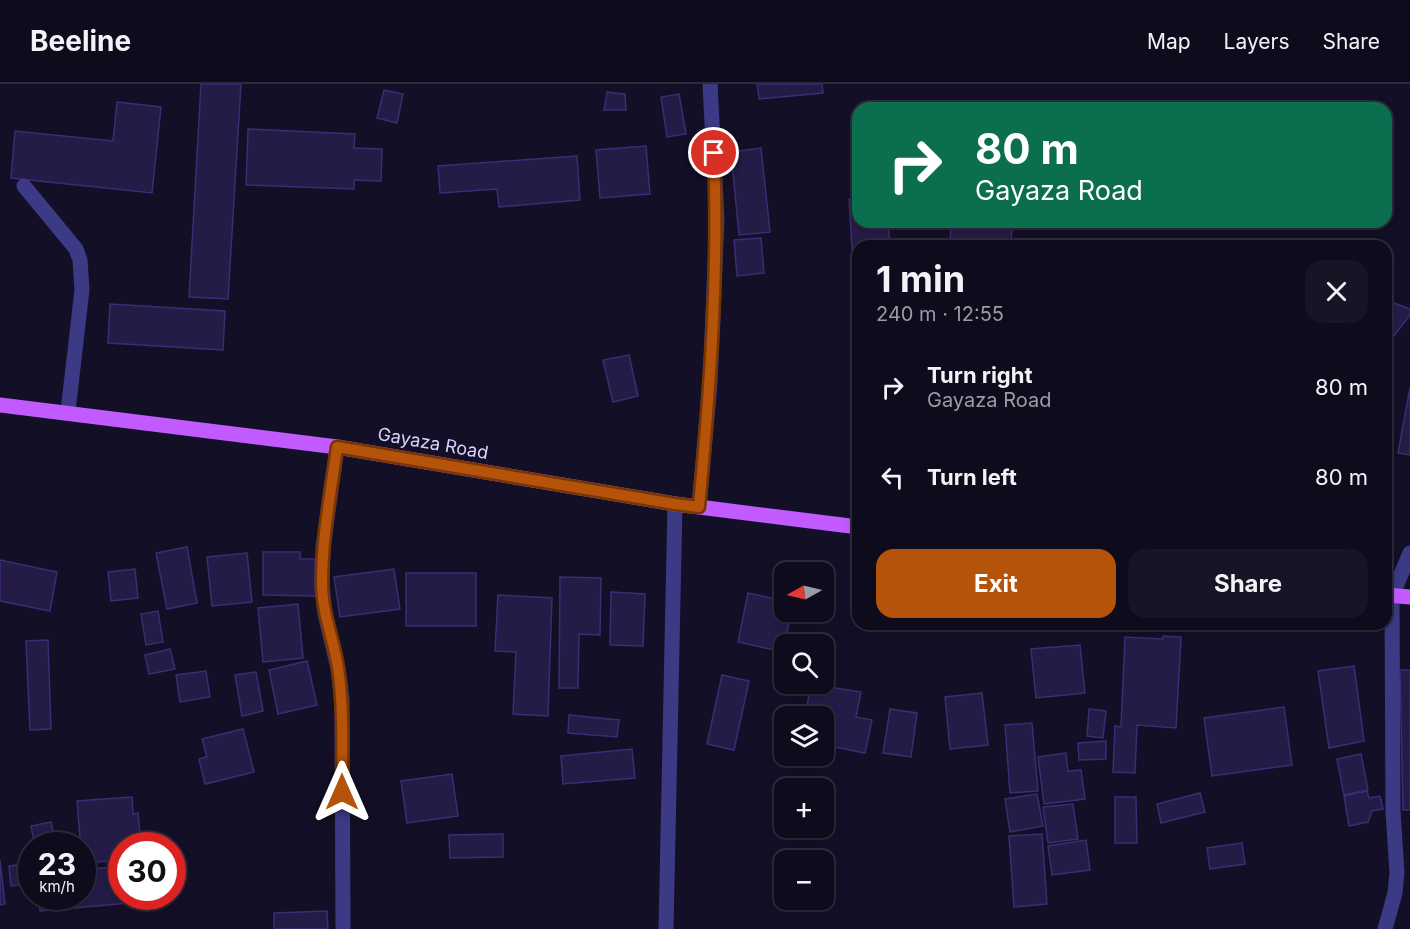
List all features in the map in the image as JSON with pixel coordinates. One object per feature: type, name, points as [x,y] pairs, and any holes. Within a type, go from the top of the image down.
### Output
[{"type":"main road","name":"Gayaza Road","points":[[0,405],[68,411],[337,447],[675,504],[852,526]]},
{"type":"main road","points":[[1392,595],[1410,597]]},
{"type":"street","points":[[699,507],[710,383],[717,220],[710,84]]},
{"type":"street","points":[[24,186],[76,249],[80,260],[82,290],[68,411]]},
{"type":"street","points":[[337,447],[323,547],[322,585],[325,614],[338,668],[342,700],[343,929]]},
{"type":"street","points":[[666,929],[675,504]]},
{"type":"street","points":[[1392,589],[1410,554]]},
{"type":"street","points":[[1385,929],[1395,893],[1397,873],[1393,812],[1390,630]]},
{"type":"building","points":[[201,84],[241,84],[228,299],[189,297]]},
{"type":"building","points":[[757,84],[822,84],[823,93],[759,99]]},
{"type":"building","points":[[384,90],[403,94],[397,123],[377,118]]},
{"type":"building","points":[[607,92],[625,94],[626,110],[604,110]]},
{"type":"building","points":[[679,94],[686,134],[667,137],[661,97]]},
{"type":"building","points":[[117,102],[161,107],[152,193],[11,178],[15,131],[113,141]]},
{"type":"building","points":[[248,129],[355,134],[354,148],[382,149],[381,181],[354,180],[354,189],[246,185]]},
{"type":"building","points":[[646,146],[650,194],[600,198],[596,150]]},
{"type":"building","points":[[761,148],[770,232],[739,235],[731,152]]},
{"type":"building","points":[[577,156],[580,200],[499,207],[497,189],[440,193],[438,166]]},
{"type":"building","points":[[849,199],[852,199],[852,228],[888,228],[890,240],[852,240],[852,248]]},
{"type":"building","points":[[951,228],[1012,228],[1011,240],[950,240]]},
{"type":"building","points":[[761,238],[764,273],[737,276],[734,240]]},
{"type":"building","points":[[1392,302],[1410,309],[1410,315],[1392,338]]},
{"type":"building","points":[[110,304],[225,311],[223,350],[108,343]]},
{"type":"building","points":[[629,355],[638,396],[613,402],[603,360]]},
{"type":"building","points":[[1410,388],[1410,455],[1398,453]]},
{"type":"building","points":[[187,547],[197,603],[167,609],[156,553]]},
{"type":"building","points":[[263,552],[300,552],[300,559],[315,559],[316,596],[263,595]]},
{"type":"building","points":[[247,553],[252,602],[212,606],[207,557]]},
{"type":"building","points":[[0,560],[57,572],[50,611],[0,601]]},
{"type":"building","points":[[135,569],[138,598],[111,601],[108,572]]},
{"type":"building","points":[[394,569],[400,609],[340,617],[334,577]]},
{"type":"building","points":[[406,573],[476,573],[476,626],[406,626]]},
{"type":"building","points":[[560,577],[601,578],[600,635],[579,634],[578,688],[559,688]]},
{"type":"building","points":[[611,592],[645,594],[643,646],[610,645]]},
{"type":"building","points":[[748,593],[774,599],[774,622],[789,622],[787,634],[774,634],[774,650],[738,642]]},
{"type":"building","points":[[498,595],[552,598],[548,716],[513,714],[516,652],[495,651]]},
{"type":"building","points":[[298,604],[303,658],[263,662],[258,608]]},
{"type":"building","points":[[158,611],[163,642],[146,645],[141,614]]},
{"type":"building","points":[[1163,636],[1181,637],[1176,728],[1137,725],[1135,773],[1113,772],[1115,726],[1121,727],[1125,637],[1163,639]]},
{"type":"building","points":[[48,640],[51,729],[30,730],[26,641]]},
{"type":"building","points":[[1080,645],[1085,693],[1036,698],[1031,649]]},
{"type":"building","points":[[170,649],[175,669],[149,674],[145,655]]},
{"type":"building","points":[[307,661],[317,705],[278,714],[269,670]]},
{"type":"building","points":[[1354,666],[1364,741],[1329,748],[1318,671]]},
{"type":"building","points":[[1400,670],[1410,670],[1410,810],[1403,810]]},
{"type":"building","points":[[206,671],[210,697],[180,702],[176,675]]},
{"type":"building","points":[[256,672],[263,711],[242,716],[235,675]]},
{"type":"building","points":[[722,675],[749,681],[734,750],[707,744]]},
{"type":"building","points":[[834,688],[861,692],[856,717],[872,720],[865,753],[834,747],[834,706],[807,706],[809,694],[834,694]]},
{"type":"building","points":[[982,693],[988,745],[950,749],[945,697]]},
{"type":"building","points":[[1284,707],[1292,765],[1212,776],[1204,718]]},
{"type":"building","points":[[890,709],[917,713],[911,757],[883,753]]},
{"type":"building","points":[[1089,709],[1106,711],[1103,738],[1087,736]]},
{"type":"building","points":[[569,715],[619,720],[617,737],[568,733]]},
{"type":"building","points":[[1032,723],[1038,791],[1010,793],[1005,725]]},
{"type":"building","points":[[243,729],[254,772],[205,784],[199,759],[207,757],[202,739]]},
{"type":"building","points":[[1106,741],[1106,759],[1079,760],[1078,743]]},
{"type":"building","points":[[632,749],[635,778],[563,784],[561,756]]},
{"type":"building","points":[[1066,753],[1068,771],[1081,770],[1085,799],[1044,804],[1038,757]]},
{"type":"building","points":[[1361,754],[1368,790],[1344,795],[1337,759]]},
{"type":"building","points":[[452,774],[458,816],[407,823],[401,781]]},
{"type":"building","points":[[1367,791],[1369,798],[1380,796],[1383,809],[1372,811],[1368,822],[1349,826],[1344,796]]},
{"type":"building","points":[[1200,793],[1205,812],[1161,823],[1157,804]]},
{"type":"building","points":[[1037,794],[1043,826],[1010,832],[1005,799]]},
{"type":"building","points":[[132,797],[133,814],[138,813],[140,832],[108,832],[108,861],[96,862],[96,832],[80,832],[77,801]]},
{"type":"building","points":[[1115,797],[1136,797],[1137,843],[1115,843]]},
{"type":"building","points":[[1073,804],[1078,839],[1048,843],[1043,807]]},
{"type":"building","points":[[51,822],[53,832],[32,832],[31,826]]},
{"type":"building","points":[[503,834],[503,857],[450,858],[449,835]]},
{"type":"building","points":[[1042,834],[1047,904],[1014,907],[1009,836]]},
{"type":"building","points":[[1086,840],[1090,870],[1052,875],[1048,846]]},
{"type":"building","points":[[1242,843],[1245,864],[1210,869],[1207,848]]},
{"type":"building","points":[[0,860],[5,904],[0,905]]},
{"type":"building","points":[[18,865],[18,885],[11,886],[9,866]]},
{"type":"building","points":[[108,867],[108,905],[96,906],[96,869]]},
{"type":"building","points":[[327,911],[328,929],[274,929],[274,913]]},
{"type":"route","points":[[342,792],[342,700],[338,668],[325,614],[322,585],[323,547],[337,447],[699,507],[710,383],[717,220],[714,153]]}]
